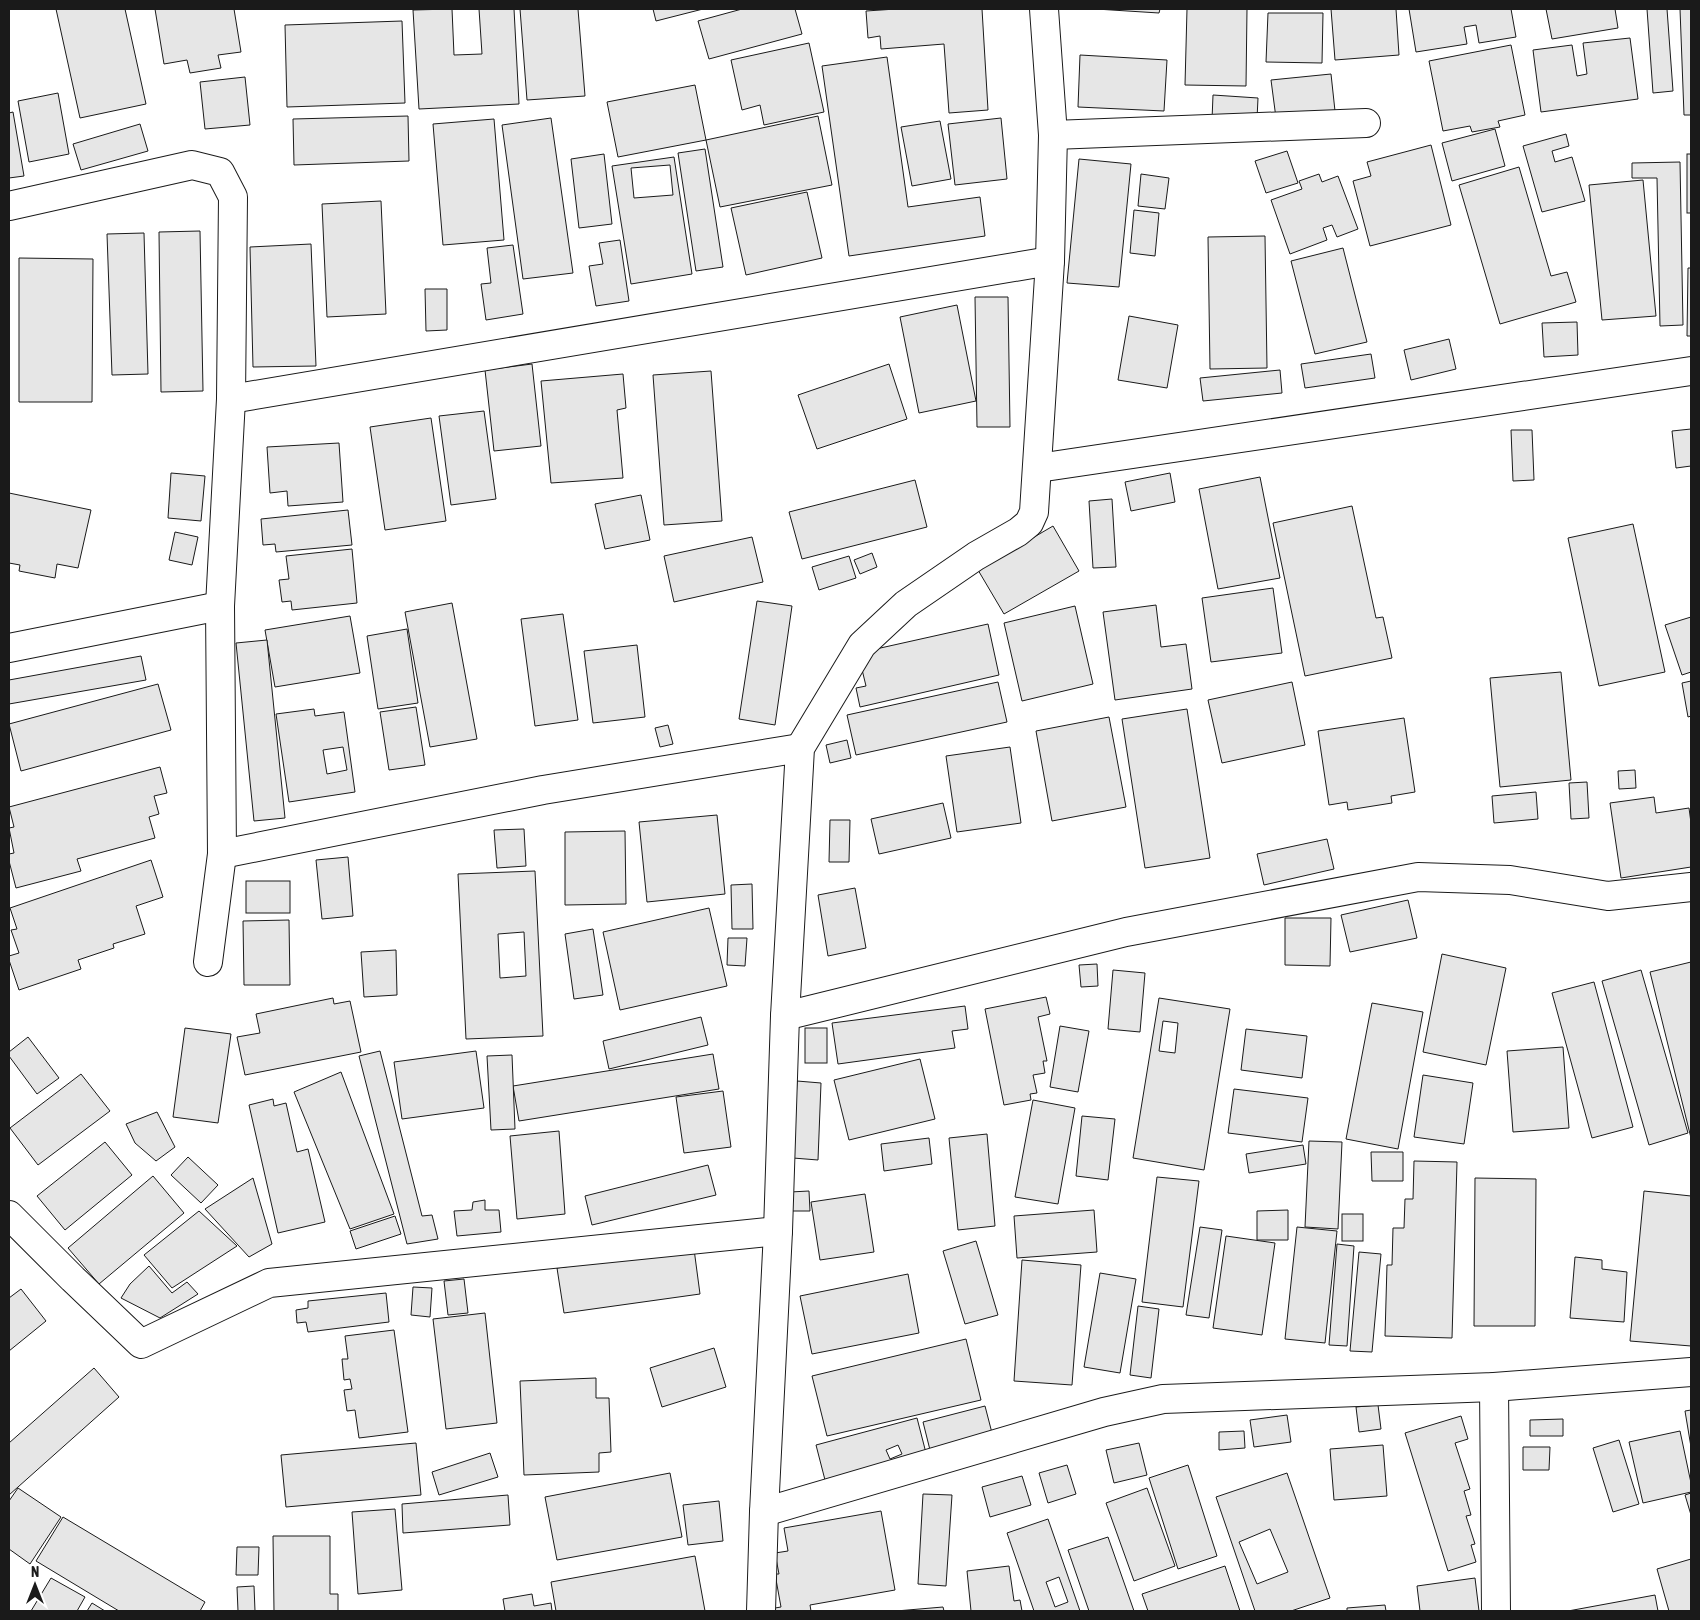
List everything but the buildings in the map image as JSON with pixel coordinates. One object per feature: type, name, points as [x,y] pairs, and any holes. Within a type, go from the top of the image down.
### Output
[{"type":"street","points":[[761,1611],[778,1231],[784,1016],[800,748],[862,645],[906,604],[976,556],[1018,532],[1029,522],[1034,512],[1050,260],[1053,135],[1044,9]]},
{"type":"street","points":[[1053,135],[1366,123]]},
{"type":"street","points":[[9,206],[192,165],[220,172],[233,197],[231,399],[220,606],[222,854],[208,962]]},
{"type":"street","points":[[231,399],[1050,260]]},
{"type":"street","points":[[1038,468],[1691,371]]},
{"type":"street","points":[[9,648],[220,606]]},
{"type":"street","points":[[222,854],[543,790],[800,748]]},
{"type":"street","points":[[784,1016],[1126,932],[1418,877],[1510,880],[1608,896],[1691,887]]},
{"type":"street","points":[[9,1215],[142,1344],[269,1283],[778,1231]]},
{"type":"street","points":[[764,1512],[1104,1412],[1162,1399],[1494,1387],[1691,1372]]},
{"type":"street","points":[[1494,1387],[1496,1611]]}]
